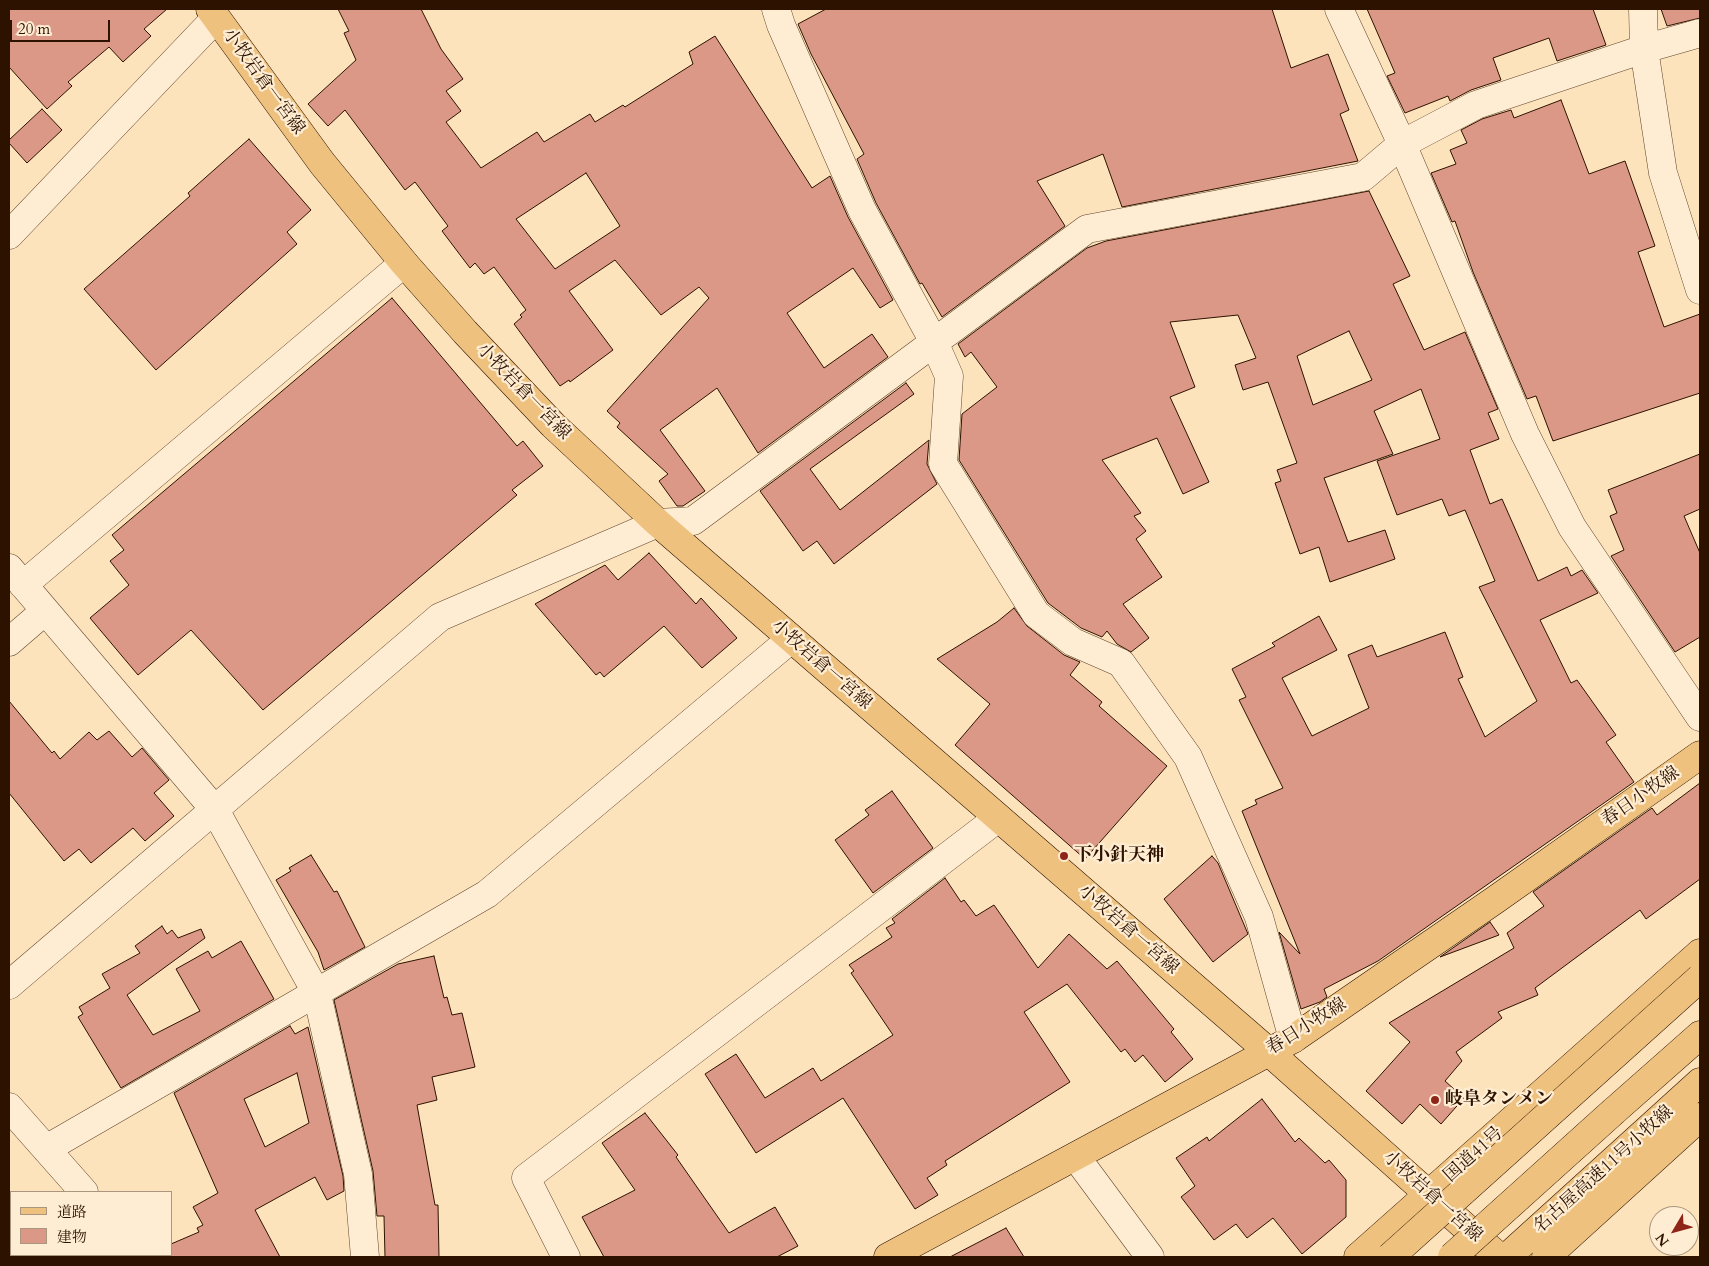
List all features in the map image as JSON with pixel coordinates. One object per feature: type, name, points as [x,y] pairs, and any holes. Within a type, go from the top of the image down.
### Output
[{"type":"main road","name":"小牧岩倉一宮線","points":[[213,13],[322,163],[404,263],[465,332],[553,425],[658,523],[1269,1052],[1499,1257]]},
{"type":"main road","name":"春日小牧線","points":[[888,1257],[1293,1039],[1495,900],[1700,755]]},
{"type":"main road","name":"国道41号","points":[[1358,1257],[1700,953]]},
{"type":"main road","points":[[1390,1257],[1700,978]]},
{"type":"main road","points":[[1452,1257],[1700,1034]]},
{"type":"main road","name":"名古屋高速11号小牧線","points":[[1507,1257],[1700,1082]]},
{"type":"main road","points":[[1546,1257],[1700,1117]]},
{"type":"street","points":[[776,9],[781,25],[862,210],[934,342],[949,376],[943,464],[1036,614],[1074,642],[1121,663],[1188,758],[1259,917],[1293,1039]]},
{"type":"street","points":[[1339,9],[1402,144],[1524,434],[1572,527],[1700,717]]},
{"type":"street","points":[[1643,9],[1644,49],[1663,173],[1700,290]]},
{"type":"street","points":[[9,235],[213,13]]},
{"type":"street","points":[[9,985],[440,617],[658,523],[693,521],[1087,229],[1362,177],[1402,144],[1476,105],[1644,49],[1700,33]]},
{"type":"street","points":[[366,1257],[358,1174],[317,994],[215,810],[16,576],[404,263]]},
{"type":"street","points":[[9,642],[45,611]]},
{"type":"street","points":[[46,1149],[487,894],[791,639]]},
{"type":"street","points":[[566,1257],[526,1178],[998,818]]},
{"type":"street","points":[[9,1106],[83,1191]]},
{"type":"street","points":[[1076,1157],[1150,1257]]},
{"type":"building","points":[[9,9],[167,9],[144,29],[151,36],[123,62],[109,47],[68,82],[72,86],[47,109],[9,67]]},
{"type":"building","points":[[338,9],[421,9],[441,49],[463,79],[446,91],[461,111],[446,122],[481,168],[537,132],[544,142],[590,114],[595,122],[623,105],[625,107],[693,64],[689,52],[715,36],[812,188],[830,176],[848,217],[893,300],[880,308],[853,268],[787,313],[824,368],[872,334],[888,357],[758,453],[717,388],[660,430],[705,491],[683,506],[677,506],[659,481],[668,474],[617,427],[620,423],[607,411],[709,298],[699,287],[661,315],[615,260],[569,291],[613,350],[570,382],[569,380],[560,386],[514,324],[522,317],[520,315],[526,310],[494,267],[484,274],[475,263],[470,268],[442,231],[448,226],[415,182],[405,190],[345,110],[328,126],[308,104],[356,60],[344,33],[349,31]],"holes":[[[586,173],[620,226],[555,269],[516,219]]]},
{"type":"building","points":[[826,9],[1272,9],[1291,68],[1328,54],[1349,110],[1340,114],[1358,161],[1122,207],[1103,154],[1037,181],[1065,226],[942,317],[922,283],[920,284],[876,203],[857,159],[864,154],[811,54],[798,24]]},
{"type":"building","points":[[1367,9],[1593,9],[1606,45],[1557,61],[1549,38],[1493,58],[1501,80],[1471,90],[1450,101],[1448,96],[1405,113],[1387,76],[1395,73]]},
{"type":"building","points":[[1661,9],[1700,9],[1700,18],[1667,26]]},
{"type":"building","points":[[1561,100],[1589,174],[1625,161],[1655,246],[1638,252],[1664,327],[1700,314],[1700,393],[1553,441],[1536,396],[1527,399],[1473,272],[1455,221],[1452,222],[1431,173],[1456,164],[1450,150],[1467,143],[1461,130],[1482,119],[1511,110],[1514,118]]},
{"type":"building","points":[[42,109],[62,130],[27,163],[9,143],[9,140]]},
{"type":"building","points":[[249,139],[311,210],[287,232],[297,244],[156,370],[84,289],[190,196],[188,193]]},
{"type":"building","points":[[1369,191],[1410,276],[1393,284],[1424,350],[1465,332],[1498,409],[1488,413],[1499,439],[1470,450],[1490,504],[1502,499],[1538,581],[1567,567],[1571,576],[1582,570],[1598,593],[1540,620],[1571,683],[1577,680],[1616,735],[1606,742],[1634,782],[1378,961],[1324,989],[1327,997],[1320,1002],[1301,1009],[1279,932],[1300,954],[1242,811],[1257,804],[1255,800],[1283,788],[1239,700],[1246,697],[1232,669],[1275,646],[1272,643],[1319,616],[1337,650],[1282,678],[1312,736],[1369,708],[1348,655],[1372,645],[1377,657],[1445,632],[1463,677],[1458,679],[1485,737],[1537,701],[1479,587],[1495,581],[1465,510],[1449,516],[1442,499],[1397,515],[1377,461],[1440,439],[1421,389],[1374,411],[1393,454],[1324,478],[1348,542],[1385,530],[1395,559],[1330,582],[1319,547],[1300,554],[1275,483],[1281,481],[1277,470],[1297,463],[1268,382],[1243,390],[1235,365],[1256,358],[1238,315],[1170,322],[1195,387],[1170,397],[1209,482],[1183,494],[1157,438],[1102,460],[1141,513],[1134,516],[1146,531],[1136,539],[1162,577],[1123,604],[1149,638],[1131,652],[1117,644],[1107,631],[1102,637],[1081,628],[1048,603],[959,460],[962,414],[997,387],[971,352],[965,357],[958,344],[1087,248],[1106,241]],"holes":[[[1349,331],[1372,380],[1313,405],[1297,356]]]},
{"type":"building","points":[[392,298],[517,446],[523,441],[543,466],[512,490],[517,495],[263,710],[191,630],[138,675],[90,618],[129,585],[110,561],[124,550],[112,535]]},
{"type":"building","points":[[906,383],[914,394],[810,469],[840,510],[929,440],[927,464],[937,484],[834,564],[817,541],[803,551],[760,491]]},
{"type":"building","points":[[1700,454],[1700,509],[1684,516],[1700,553],[1700,637],[1675,652],[1611,556],[1624,550],[1610,516],[1617,513],[1608,490]]},
{"type":"building","points":[[649,553],[696,604],[701,598],[737,638],[702,668],[664,626],[604,677],[600,672],[596,675],[535,604],[605,565],[618,580]]},
{"type":"building","points":[[1014,608],[1027,626],[1064,655],[1080,662],[1070,675],[1102,702],[1099,706],[1167,766],[1085,859],[955,745],[990,704],[937,659],[997,622]]},
{"type":"building","points":[[9,701],[52,753],[54,751],[60,759],[89,732],[97,740],[109,731],[132,757],[142,748],[169,780],[154,793],[174,816],[145,841],[133,828],[91,863],[79,849],[64,861],[9,793]]},
{"type":"building","points":[[1700,783],[1700,879],[1646,919],[1640,910],[1535,988],[1538,995],[1498,1012],[1502,1018],[1456,1052],[1462,1061],[1445,1081],[1464,1098],[1441,1124],[1420,1104],[1402,1124],[1366,1091],[1410,1042],[1389,1023],[1514,948],[1507,933],[1544,906],[1533,892],[1652,808],[1657,815]]},
{"type":"building","points":[[892,791],[933,848],[873,893],[835,840],[869,815],[865,810]]},
{"type":"building","points":[[311,855],[334,892],[337,891],[365,947],[324,970],[318,952],[276,880],[291,871],[289,868]]},
{"type":"building","points":[[1212,856],[1218,863],[1248,934],[1213,962],[1164,899]]},
{"type":"building","points":[[945,878],[961,902],[964,900],[976,916],[994,905],[1038,968],[1069,934],[1107,969],[1117,961],[1174,1029],[1171,1032],[1193,1059],[1165,1082],[1143,1055],[1135,1062],[1125,1049],[1121,1052],[1067,984],[1024,1012],[1070,1082],[945,1161],[947,1165],[927,1178],[938,1195],[915,1209],[843,1098],[756,1153],[705,1074],[736,1054],[765,1098],[813,1068],[821,1081],[893,1035],[851,973],[854,971],[849,965],[892,937],[886,928],[895,923],[892,919]]},
{"type":"building","points":[[1490,922],[1499,935],[1440,957]]},
{"type":"building","points":[[162,926],[167,934],[172,930],[178,938],[201,929],[205,938],[127,995],[153,1035],[200,1011],[176,969],[208,951],[212,958],[241,941],[274,999],[121,1088],[78,1017],[83,1014],[79,1007],[110,988],[102,974],[140,953],[135,946]]},
{"type":"building","points":[[434,956],[444,998],[447,997],[452,1015],[462,1013],[475,1067],[432,1077],[437,1100],[417,1105],[435,1205],[438,1205],[439,1257],[385,1257],[384,1216],[377,1216],[373,1171],[334,1000],[398,964]]},
{"type":"building","points":[[290,1026],[295,1034],[308,1027],[343,1176],[344,1191],[327,1200],[315,1177],[255,1210],[280,1257],[139,1257],[172,1256],[172,1244],[199,1232],[197,1228],[203,1225],[193,1207],[218,1193],[174,1093]],"holes":[[[297,1073],[309,1123],[265,1147],[244,1099]]]},
{"type":"building","points":[[1262,1099],[1295,1142],[1299,1138],[1325,1163],[1329,1160],[1346,1180],[1346,1217],[1302,1254],[1273,1218],[1247,1238],[1236,1224],[1214,1240],[1181,1197],[1195,1186],[1176,1158],[1207,1137],[1209,1141]]},
{"type":"building","points":[[645,1113],[678,1155],[676,1157],[729,1233],[775,1207],[798,1246],[777,1257],[604,1257],[582,1217],[635,1190],[602,1143]]},
{"type":"building","points":[[1006,1228],[1024,1257],[950,1257]]},
{"type":"place","name":"下小針天神","points":[[1064,856]]},
{"type":"place","name":"岐阜タンメン","points":[[1435,1100]]}]
